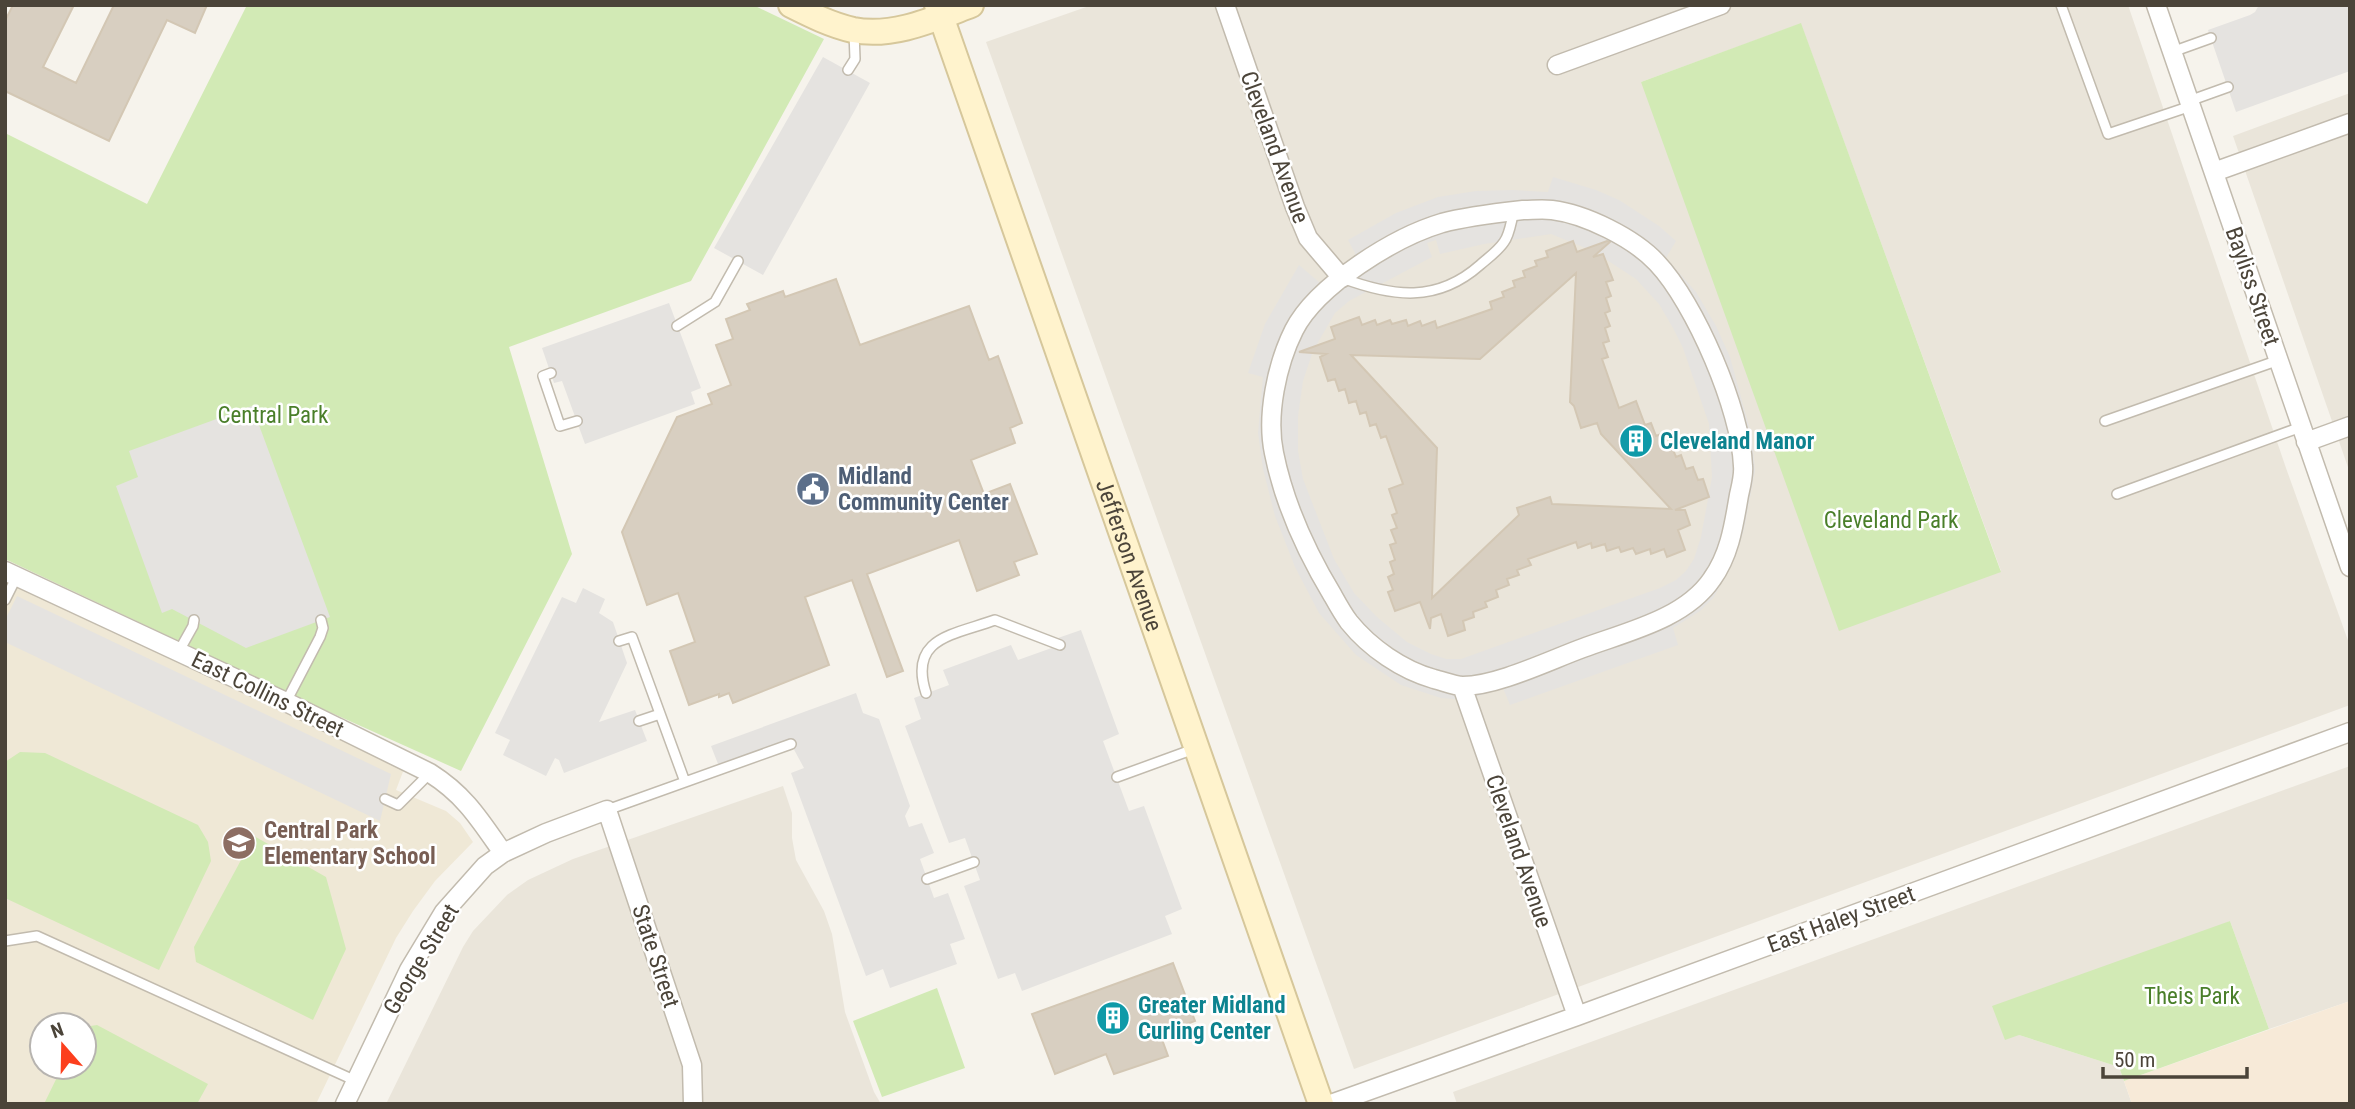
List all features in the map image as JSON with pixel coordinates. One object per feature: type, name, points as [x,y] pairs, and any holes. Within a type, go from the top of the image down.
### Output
[{"type":"street","points":[[791,5],[823,20],[854,30],[890,31],[939,11],[971,5]]},
{"type":"street","name":"Cleveland Avenue","points":[[1225,5],[1308,238],[1342,278]]},
{"type":"street","points":[[1557,65],[1721,5]]},
{"type":"street","name":"Bayliss Street","points":[[2156,5],[2350,567]]},
{"type":"street","name":"Jefferson Avenue","points":[[939,11],[1321,1104]]},
{"type":"street","points":[[2214,172],[2350,123]]},
{"type":"street","points":[[1553,210],[1590,220],[1625,239],[1656,261],[1682,295],[1732,404],[1744,467],[1732,537],[1712,580],[1687,604],[1657,620],[1496,680],[1462,686],[1416,674],[1377,649],[1349,621],[1318,570],[1288,503],[1273,450],[1273,403],[1280,364],[1296,327],[1322,293],[1408,236],[1444,223],[1514,211],[1553,210]]},
{"type":"street","points":[[2304,434],[2350,426]]},
{"type":"street","name":"East Collins Street","points":[[11,574],[179,651],[430,773],[451,786],[467,803],[503,853]]},
{"type":"street","name":"Cleveland Avenue","points":[[1462,686],[1577,1016]]},
{"type":"street","name":"East Haley Street","points":[[1331,1104],[2350,732]]},
{"type":"street","name":"George Street","points":[[345,1104],[409,970],[444,912],[485,866],[503,853],[607,810]]},
{"type":"street","name":"State Street","points":[[607,810],[692,1065],[693,1104]]},
{"type":"lane","points":[[2062,5],[2108,134],[2228,87]]},
{"type":"lane","points":[[848,71],[855,59],[854,30]]},
{"type":"lane","points":[[2172,52],[2211,38]]},
{"type":"lane","points":[[1342,278],[1371,289],[1404,294],[1440,290],[1465,279],[1506,241],[1514,211]]},
{"type":"lane","points":[[677,326],[715,302],[738,261]]},
{"type":"lane","points":[[2105,421],[2278,360]]},
{"type":"lane","points":[[551,373],[543,376],[561,426],[577,421]]},
{"type":"lane","points":[[2117,494],[2304,434]]},
{"type":"lane","points":[[5,600],[11,574]]},
{"type":"lane","points":[[179,651],[194,620]]},
{"type":"lane","points":[[286,702],[320,637],[323,628],[321,620]]},
{"type":"lane","points":[[926,693],[920,675],[926,652],[942,639],[995,620],[1060,645]]},
{"type":"lane","points":[[619,641],[632,637],[685,782]]},
{"type":"lane","points":[[639,721],[660,714]]},
{"type":"lane","points":[[607,810],[791,744]]},
{"type":"lane","points":[[1116,777],[1196,748]]},
{"type":"lane","points":[[385,799],[398,805],[430,773]]},
{"type":"lane","points":[[927,879],[974,862]]},
{"type":"lane","points":[[5,941],[37,936],[356,1082]]},
{"type":"shaded area","points":[[1092,5],[2128,5],[2286,468],[2350,646],[2350,705],[1354,1069],[986,42]],"holes":[[[1801,24],[2001,571],[1641,82]]]},
{"type":"shaded area","points":[[2259,5],[2350,5],[2350,71],[2236,112],[2208,30],[2250,15]]},
{"type":"shaded area","points":[[823,57],[870,83],[763,275],[714,248]]},
{"type":"shaded area","points":[[2350,93],[2350,473],[2233,136]]},
{"type":"shaded area","points":[[1553,177],[1596,190],[1619,200],[1659,226],[1676,241],[1666,258],[1696,292],[1716,326],[1730,357],[1752,437],[1755,471],[1744,530],[1736,555],[1714,597],[1700,611],[1673,628],[1678,645],[1510,705],[1503,688],[1466,700],[1441,698],[1401,685],[1356,655],[1319,613],[1295,567],[1275,516],[1263,469],[1258,433],[1263,377],[1248,373],[1265,324],[1299,265],[1320,283],[1354,259],[1355,253],[1348,240],[1396,213],[1438,197],[1476,191],[1548,192]],"holes":[[[1551,234],[1593,251],[1636,279],[1659,304],[1683,348],[1709,424],[1712,477],[1701,537],[1694,559],[1676,580],[1660,588],[1461,659],[1446,659],[1431,654],[1407,642],[1377,617],[1354,593],[1334,559],[1303,479],[1298,451],[1298,416],[1303,381],[1313,351],[1335,313],[1349,301],[1432,257],[1427,243],[1436,240],[1440,254]]]},
{"type":"shaded area","points":[[669,303],[701,388],[691,392],[695,404],[585,444],[562,381],[554,383],[542,348]]},
{"type":"shaded area","points":[[252,406],[330,617],[246,648],[172,609],[162,613],[116,486],[138,477],[129,451]]},
{"type":"shaded area","name":"Central Park Elementary School","points":[[5,581],[404,769],[396,790],[446,811],[460,823],[473,842],[435,881],[396,938],[316,1104],[5,1104]]},
{"type":"shaded area","points":[[583,588],[605,599],[599,613],[613,622],[627,663],[599,722],[635,710],[647,741],[564,773],[559,760],[555,758],[546,776],[503,755],[510,740],[495,733],[562,597],[576,603]]},
{"type":"shaded area","points":[[17,596],[391,774],[380,821],[5,642],[5,620]]},
{"type":"shaded area","points":[[1081,630],[1119,734],[1103,741],[1129,811],[1144,806],[1182,909],[1165,916],[1172,934],[1022,991],[1015,973],[998,979],[964,886],[980,880],[965,838],[949,843],[905,726],[921,719],[914,698],[949,685],[943,670],[1011,645],[1018,660],[1060,645],[1058,638]]},
{"type":"shaded area","points":[[856,693],[863,713],[879,719],[910,806],[905,816],[909,827],[922,823],[934,853],[920,859],[934,898],[948,893],[965,939],[950,944],[957,964],[890,988],[883,969],[866,976],[791,773],[804,768],[791,744],[720,769],[711,746]]},
{"type":"shaded area","points":[[2350,766],[2350,1001],[2269,1029],[2230,921],[2019,1035],[2119,1067],[2132,1104],[1457,1104],[1453,1092]]},
{"type":"shaded area","points":[[783,786],[792,813],[792,838],[796,860],[824,911],[832,934],[845,1012],[874,1092],[881,1104],[386,1104],[463,947],[473,931],[507,895],[528,880],[573,859]]},
{"type":"shaded area","points":[[2350,1001],[2350,1104],[2132,1104],[2124,1081]]},
{"type":"green space","name":"Central Park","points":[[247,5],[753,5],[824,39],[691,281],[509,347],[572,554],[461,771],[5,559],[5,133],[147,204]]},
{"type":"green space","name":"Cleveland Park","points":[[1801,23],[2001,572],[1839,631],[1641,82]]},
{"type":"green space","points":[[20,752],[45,753],[198,825],[208,842],[211,861],[159,970],[5,898],[5,762]]},
{"type":"green space","points":[[254,836],[326,877],[346,949],[313,1020],[196,962],[194,947]]},
{"type":"green space","name":"Theis Park","points":[[2230,921],[2269,1029],[2124,1081],[2119,1067],[2019,1035],[2005,1040],[1992,1006]]},
{"type":"green space","points":[[937,988],[965,1068],[882,1097],[853,1021]]},
{"type":"green space","points":[[98,1026],[208,1084],[197,1104],[44,1104],[55,1081],[98,1081]]},
{"type":"building","points":[[13,5],[74,5],[43,67],[76,83],[114,5],[207,5],[195,33],[167,20],[109,141],[5,91],[5,21]]},
{"type":"building","name":"Cleveland Manor","points":[[1573,241],[1577,252],[1610,242],[1593,257],[1603,254],[1613,280],[1606,282],[1611,296],[1606,298],[1610,311],[1605,313],[1610,326],[1605,328],[1609,341],[1603,343],[1608,357],[1602,359],[1619,408],[1636,401],[1645,425],[1651,423],[1656,436],[1661,434],[1666,447],[1671,445],[1676,457],[1681,455],[1686,469],[1693,467],[1698,480],[1703,479],[1709,497],[1675,510],[1685,510],[1690,525],[1678,530],[1685,550],[1667,557],[1664,549],[1651,554],[1650,549],[1636,554],[1633,548],[1621,552],[1619,547],[1607,551],[1605,544],[1592,548],[1591,543],[1578,548],[1576,542],[1528,559],[1531,565],[1517,570],[1519,575],[1507,579],[1509,585],[1496,590],[1498,597],[1485,602],[1487,607],[1473,612],[1474,617],[1463,621],[1465,630],[1448,636],[1441,614],[1431,618],[1430,629],[1420,602],[1395,611],[1388,592],[1393,590],[1388,577],[1394,574],[1390,562],[1395,560],[1390,545],[1396,543],[1391,530],[1397,528],[1392,515],[1397,513],[1389,489],[1403,484],[1386,436],[1381,438],[1376,424],[1370,426],[1366,412],[1360,414],[1356,401],[1349,403],[1345,389],[1339,391],[1335,379],[1328,381],[1320,357],[1326,354],[1299,352],[1335,339],[1331,327],[1359,317],[1362,325],[1375,320],[1377,325],[1390,320],[1392,324],[1406,320],[1408,326],[1420,321],[1422,326],[1435,321],[1437,328],[1492,309],[1490,302],[1504,297],[1502,292],[1515,287],[1513,281],[1525,277],[1523,271],[1537,266],[1535,261],[1548,257],[1546,251]],"holes":[[[1576,273],[1570,402],[1574,406],[1581,428],[1597,423],[1601,434],[1671,509],[1552,504],[1550,497],[1517,508],[1519,515],[1432,598],[1437,448],[1351,355],[1480,359]]]},
{"type":"building","name":"Midland Community Center","points":[[836,279],[860,345],[969,306],[989,360],[998,356],[1022,423],[1010,428],[1015,443],[971,460],[984,494],[1010,484],[1037,554],[1014,562],[1019,575],[977,591],[959,540],[867,574],[903,671],[887,677],[852,580],[805,597],[829,665],[733,703],[729,693],[689,705],[670,651],[695,642],[678,593],[647,605],[622,532],[677,417],[712,404],[708,394],[731,385],[716,345],[733,339],[726,319],[750,310],[747,304],[783,291],[785,297]]},
{"type":"building","name":"Greater Midland Curling Center","points":[[1173,963],[1195,1021],[1160,1034],[1168,1056],[1114,1074],[1106,1054],[1055,1074],[1032,1014]]},
{"type":"place","name":"Cleveland Manor","points":[[1636,441]]},
{"type":"place","name":"Midland Community Center","points":[[813,489]]},
{"type":"place","name":"Central Park Elementary School","points":[[239,843]]},
{"type":"place","name":"Greater Midland Curling Center","points":[[1113,1018]]}]
